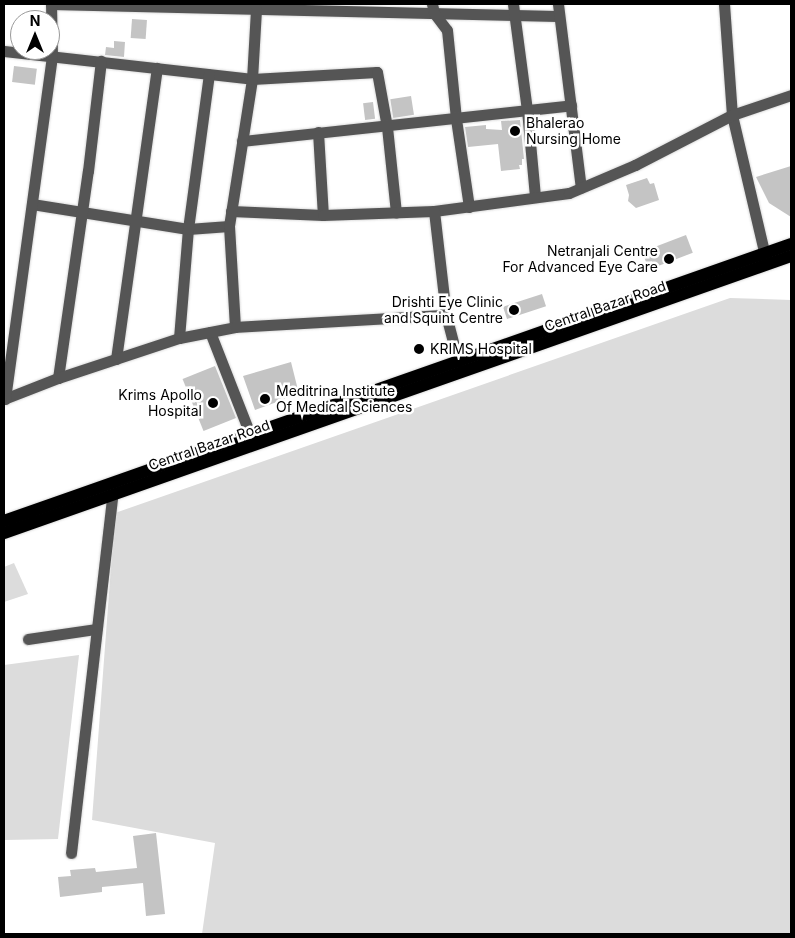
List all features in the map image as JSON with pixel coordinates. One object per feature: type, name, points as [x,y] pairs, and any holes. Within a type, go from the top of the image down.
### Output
[{"type":"main road","name":"Central Bazar Road","points":[[4,533],[112,496],[765,259],[791,244]]},
{"type":"main road","name":"Central Bazar Road","points":[[4,521],[458,361],[765,259],[791,256]]},
{"type":"street","points":[[51,4],[256,9],[514,9],[559,16]]},
{"type":"street","points":[[558,4],[581,188]]},
{"type":"street","points":[[724,4],[732,115],[765,259]]},
{"type":"street","points":[[433,8],[447,30],[456,118],[469,206]]},
{"type":"street","points":[[235,326],[229,226],[252,79],[256,9]]},
{"type":"street","points":[[514,9],[527,110],[535,197]]},
{"type":"street","points":[[60,57],[252,79],[377,72],[386,127],[396,213]]},
{"type":"street","points":[[51,60],[5,399],[58,378],[179,338],[235,326],[446,315]]},
{"type":"street","points":[[58,378],[82,214],[101,61]]},
{"type":"street","points":[[116,359],[156,68]]},
{"type":"street","points":[[179,338],[188,229],[209,74]]},
{"type":"street","points":[[231,211],[323,215],[434,212],[569,192],[635,165],[732,115],[791,95]]},
{"type":"street","points":[[242,141],[318,132],[386,127],[570,105]]},
{"type":"street","points":[[318,132],[323,215]]},
{"type":"street","points":[[32,204],[82,214],[188,229],[229,226]]},
{"type":"street","points":[[434,212],[446,315],[458,361]]},
{"type":"street","points":[[210,332],[250,434]]},
{"type":"street","points":[[71,853],[112,496]]},
{"type":"street","points":[[28,638],[96,630]]},
{"type":"shaded area","points":[[730,298],[791,300],[791,934],[202,934],[215,843],[92,820],[115,513]]},
{"type":"shaded area","points":[[14,563],[28,594],[4,602],[4,567]]},
{"type":"shaded area","points":[[79,655],[58,839],[4,840],[4,665]]},
{"type":"building","points":[[132,19],[147,20],[146,39],[131,38]]},
{"type":"building","points":[[114,41],[125,42],[124,57],[105,55],[106,47],[114,48]]},
{"type":"building","points":[[14,66],[37,69],[35,85],[12,82]]},
{"type":"building","points":[[411,96],[414,115],[393,118],[390,99]]},
{"type":"building","points":[[373,102],[375,119],[365,120],[363,103]]},
{"type":"building","points":[[520,120],[524,159],[522,159],[522,165],[519,165],[520,169],[501,171],[498,144],[468,147],[465,127],[486,125],[486,129],[502,130],[501,121]]},
{"type":"building","points":[[791,166],[791,217],[769,203],[756,177]]},
{"type":"building","points":[[647,178],[650,184],[654,183],[659,200],[636,208],[628,201],[629,195],[626,185]]},
{"type":"building","points":[[686,235],[693,253],[649,270],[642,252]]},
{"type":"building","points":[[542,294],[546,306],[507,319],[503,307]]},
{"type":"building","points":[[291,362],[298,390],[283,394],[285,399],[255,410],[243,376]]},
{"type":"building","points":[[215,366],[236,418],[204,431],[183,379]]},
{"type":"building","points":[[156,833],[165,914],[146,916],[143,883],[102,887],[102,892],[60,897],[58,877],[71,876],[70,870],[95,868],[96,872],[137,868],[133,836]]},
{"type":"place","name":"Bhalerao Nursing Home","points":[[515,131]]},
{"type":"place","name":"Netranjali Centre For Advanced Eye Care","points":[[669,259]]},
{"type":"place","name":"Drishti Eye Clinic and Squint Centre","points":[[514,310]]},
{"type":"place","name":"KRIMS Hospital","points":[[419,349]]},
{"type":"place","name":"Meditrina Institute Of Medical Sciences","points":[[265,399]]},
{"type":"place","name":"Krims Apollo Hospital","points":[[213,403]]}]
